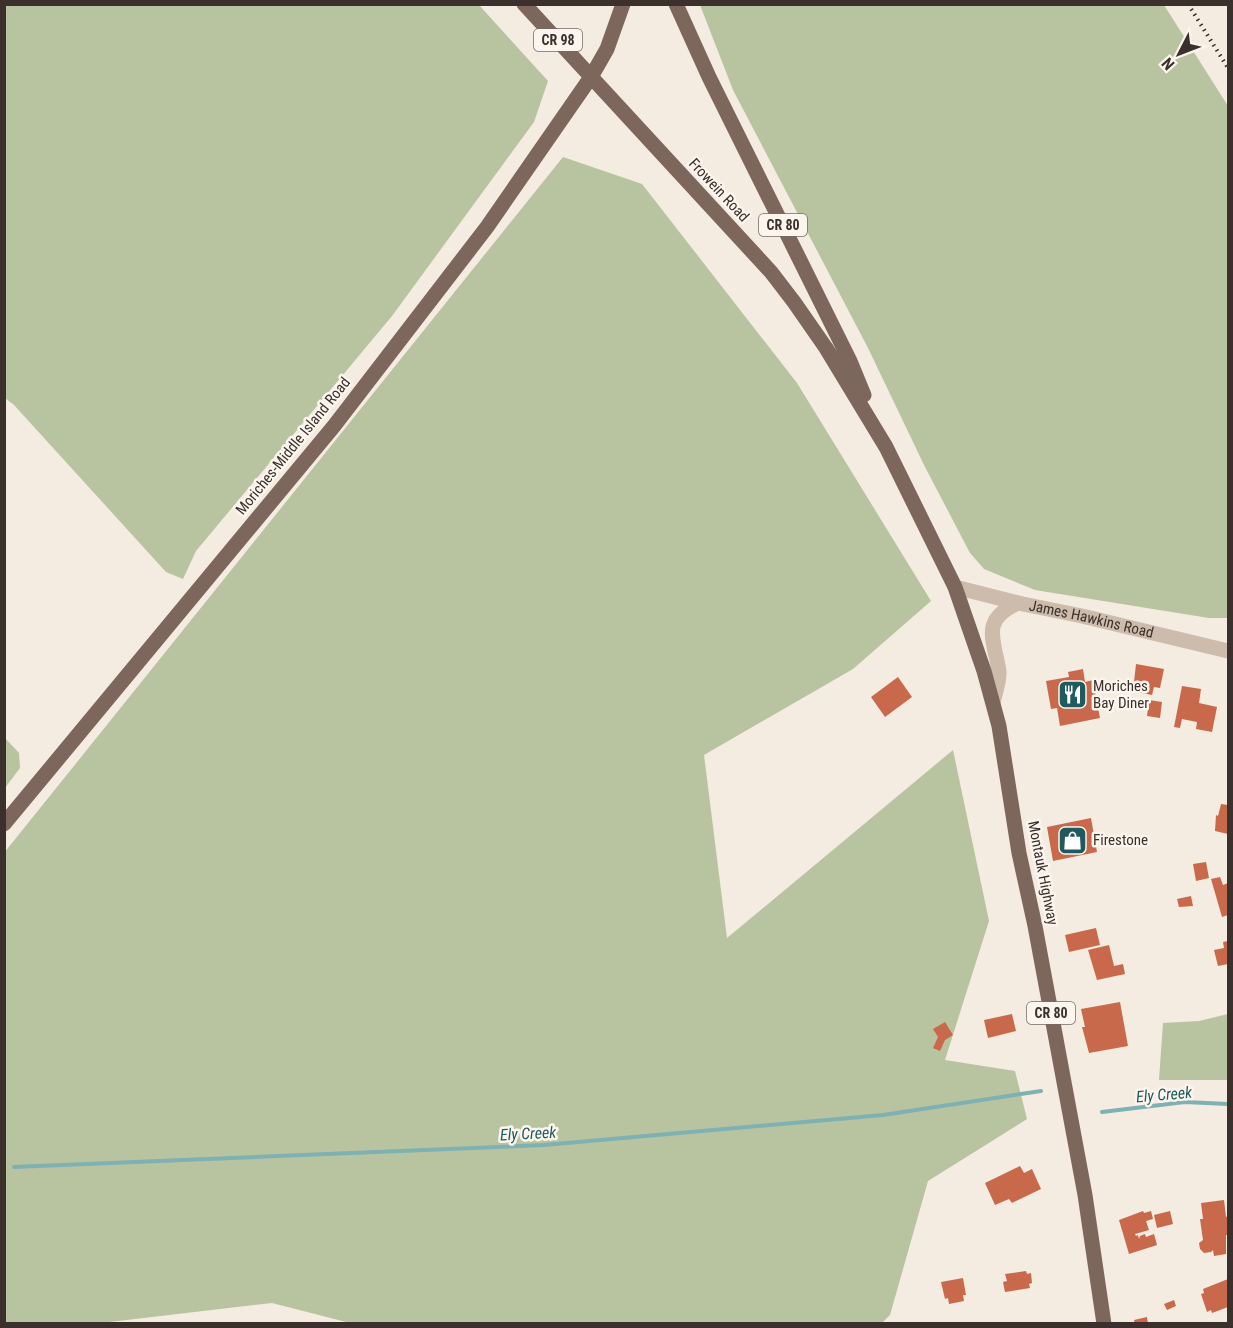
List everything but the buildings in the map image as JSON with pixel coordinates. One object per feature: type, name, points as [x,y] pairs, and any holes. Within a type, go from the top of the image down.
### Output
[{"type":"main road","name":"Frowein Road","points":[[524,4],[783,287],[843,374],[886,447]]},
{"type":"main road","points":[[591,77],[607,49],[623,4]]},
{"type":"main road","name":"CR 80","points":[[676,4],[709,77],[850,362],[886,447]]},
{"type":"main road","name":"Moriches-Middle Island Road","points":[[4,824],[334,426],[487,227],[591,77]]},
{"type":"main road","name":"Montauk Highway","points":[[886,447],[965,611],[999,726],[1019,853],[1071,1119],[1104,1323]]},
{"type":"street","name":"James Hawkins Road","points":[[955,587],[1228,651]]},
{"type":"street","points":[[993,703],[999,673],[993,648],[992,632],[995,619],[1002,610],[1018,603]]},
{"type":"green space","points":[[4,5],[479,5],[548,81],[534,122],[392,316],[196,551],[183,579],[166,572],[14,405],[5,398]]},
{"type":"green space","points":[[700,5],[1164,5],[1228,106],[1228,618],[1209,618],[1035,590],[984,569],[970,553],[925,467],[868,348],[733,90]]},
{"type":"green space","points":[[563,157],[642,184],[797,383],[931,601],[853,669],[704,755],[727,938],[953,750],[989,921],[945,1060],[1015,1071],[1027,1119],[928,1181],[890,1315],[882,1323],[354,1324],[272,1303],[101,1323],[5,1323],[4,853]]},
{"type":"green space","points":[[5,738],[19,753],[20,768],[5,788]]},
{"type":"green space","points":[[1228,1014],[1228,1080],[1159,1080],[1163,1023],[1199,1021]]},
{"type":"waterway","name":"Ely Creek","points":[[14,1167],[544,1145],[883,1115],[1041,1091]]},
{"type":"waterway","name":"Ely Creek","points":[[1102,1112],[1185,1102],[1228,1104]]},
{"type":"railway","points":[[1188,4],[1228,68]]},
{"type":"place","name":"Moriches Bay Diner","points":[[1072,695]]},
{"type":"place","name":"Firestone","points":[[1072,840]]}]
